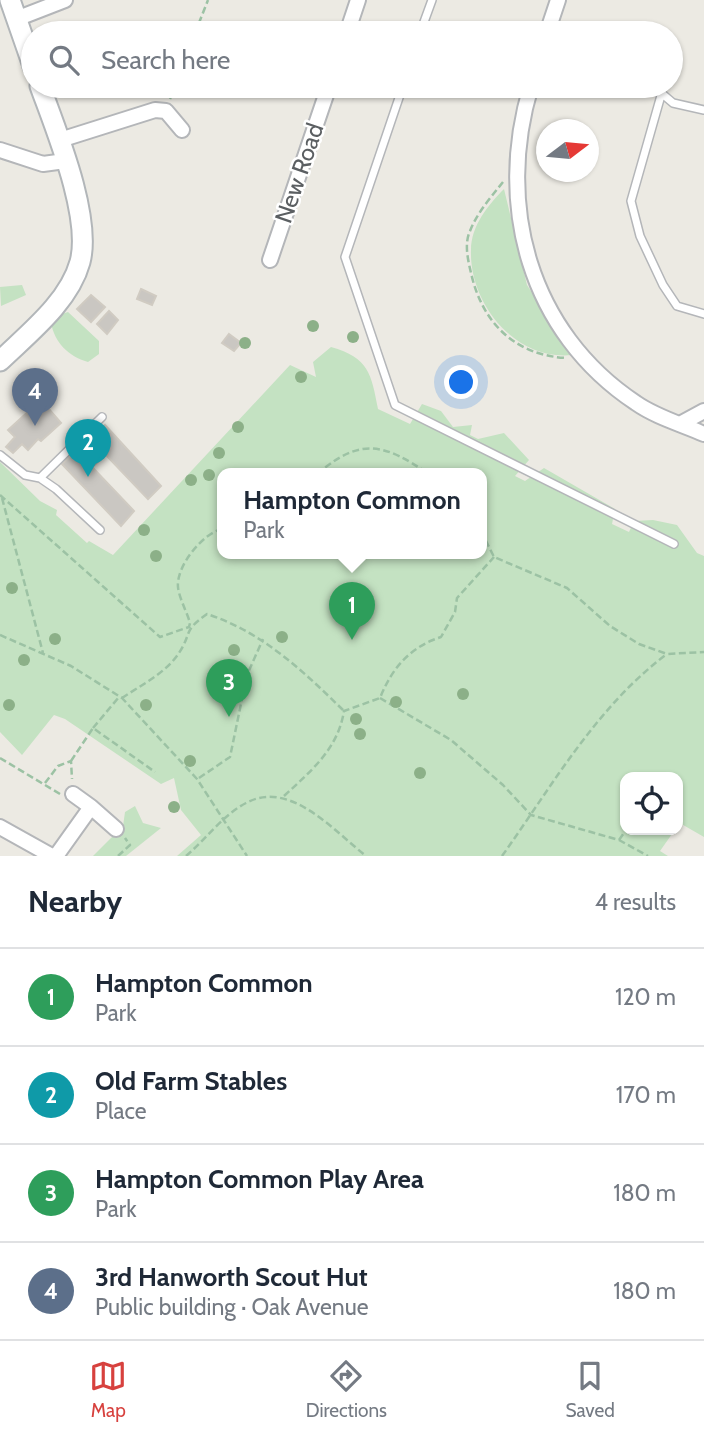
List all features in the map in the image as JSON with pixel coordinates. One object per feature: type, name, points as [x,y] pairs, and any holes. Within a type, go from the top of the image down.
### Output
[{"type":"street","points":[[21,32],[13,9],[65,0]]},
{"type":"street","points":[[351,21],[358,0]]},
{"type":"street","points":[[551,21],[558,0]]},
{"type":"street","points":[[0,361],[47,315],[68,288],[80,261],[80,209],[60,139],[45,98]]},
{"type":"street","name":"New Road","points":[[270,260],[325,98]]},
{"type":"street","points":[[527,98],[521,119],[515,179],[520,224],[533,276],[549,312],[584,360],[635,403],[704,434]]},
{"type":"street","points":[[60,139],[155,110],[166,111],[182,130]]},
{"type":"street","points":[[0,150],[43,164],[65,161]]},
{"type":"street","points":[[680,424],[704,411]]},
{"type":"street","points":[[73,794],[116,829]]},
{"type":"street","points":[[0,827],[54,856],[90,807]]},
{"type":"lane","points":[[424,21],[432,0]]},
{"type":"lane","points":[[399,98],[345,257],[395,405],[674,544]]},
{"type":"lane","points":[[660,98],[631,201],[640,236],[663,285],[677,306],[704,314]]},
{"type":"lane","points":[[668,98],[673,103],[704,110]]},
{"type":"lane","points":[[40,478],[102,417]]},
{"type":"lane","points":[[0,455],[25,475],[40,478],[56,489],[100,530]]},
{"type":"path","points":[[200,21],[208,0]]},
{"type":"path","points":[[515,179],[504,179],[468,233],[467,256],[475,289],[497,330],[520,347],[555,358],[584,360]]},
{"type":"path","points":[[324,468],[341,454],[381,447],[418,468]]},
{"type":"path","points":[[1,497],[160,637],[189,627],[207,614],[263,639],[344,711]]},
{"type":"path","points":[[1,497],[43,653]]},
{"type":"path","points":[[45,783],[58,766],[71,761],[93,728],[121,697],[179,653],[190,623],[177,586],[184,566],[213,531],[217,530]]},
{"type":"path","points":[[487,543],[494,557],[567,588],[610,626],[639,645],[667,653],[704,652]]},
{"type":"path","points":[[344,711],[380,698],[390,673],[421,644],[441,637],[455,612],[457,598],[494,557]]},
{"type":"path","points":[[0,635],[71,666],[121,697],[197,779],[247,856]]},
{"type":"path","points":[[197,779],[230,757],[247,676],[263,639]]},
{"type":"path","points":[[502,856],[578,746],[644,671],[667,653]]},
{"type":"path","points":[[380,698],[451,740],[503,785],[531,815],[619,840],[648,856]]},
{"type":"path","points":[[284,796],[319,764],[341,731],[344,711]]},
{"type":"path","points":[[93,728],[155,772]]},
{"type":"path","points":[[0,758],[45,783],[65,799],[73,794],[71,761]]},
{"type":"path","points":[[186,856],[223,820],[247,802],[268,796],[284,796],[309,811],[366,856]]},
{"type":"path","points":[[619,840],[622,835]]},
{"type":"green space","points":[[504,189],[527,285],[572,355],[551,354],[532,349],[514,338],[499,325],[478,290],[472,270],[474,233],[487,209]]},
{"type":"green space","points":[[22,285],[26,295],[1,306],[0,287]]},
{"type":"green space","points":[[68,312],[99,341],[99,354],[88,362],[64,348],[53,330],[51,323],[56,316]]},
{"type":"green space","points":[[331,347],[344,351],[361,362],[366,369],[378,409],[410,424],[422,404],[441,411],[453,427],[472,425],[470,435],[478,439],[504,433],[529,460],[515,476],[525,481],[544,468],[615,509],[612,524],[629,532],[634,521],[653,520],[677,525],[697,553],[704,556],[704,837],[683,825],[683,772],[620,772],[620,835],[671,835],[660,851],[668,856],[177,856],[201,835],[181,810],[174,778],[161,784],[65,719],[54,715],[22,755],[0,732],[0,462],[40,501],[57,510],[56,515],[87,543],[89,541],[113,555],[290,365],[316,377],[313,362]]},
{"type":"green space","points":[[135,806],[143,823],[161,828],[126,856],[93,856],[123,826],[125,812]]},
{"type":"building","points":[[141,289],[156,296],[152,305],[137,299]]},
{"type":"building","points":[[91,295],[105,307],[91,322],[77,309]]},
{"type":"building","points":[[109,311],[118,320],[107,334],[97,324]]},
{"type":"building","points":[[229,334],[241,343],[234,351],[222,343]]},
{"type":"building","points":[[41,400],[61,423],[41,441],[38,439],[28,450],[22,444],[13,453],[6,447],[15,437],[8,430]]},
{"type":"building","points":[[105,425],[161,486],[148,499],[106,455],[92,467],[134,511],[121,526],[62,464]]},
{"type":"place","name":"3rd Hanworth Scout Hut","points":[[35,426]]},
{"type":"place","name":"Old Farm Stables","points":[[88,477]]},
{"type":"place","name":"Hampton Common","points":[[352,640]]},
{"type":"place","name":"Hampton Common Play Area","points":[[229,717]]}]
